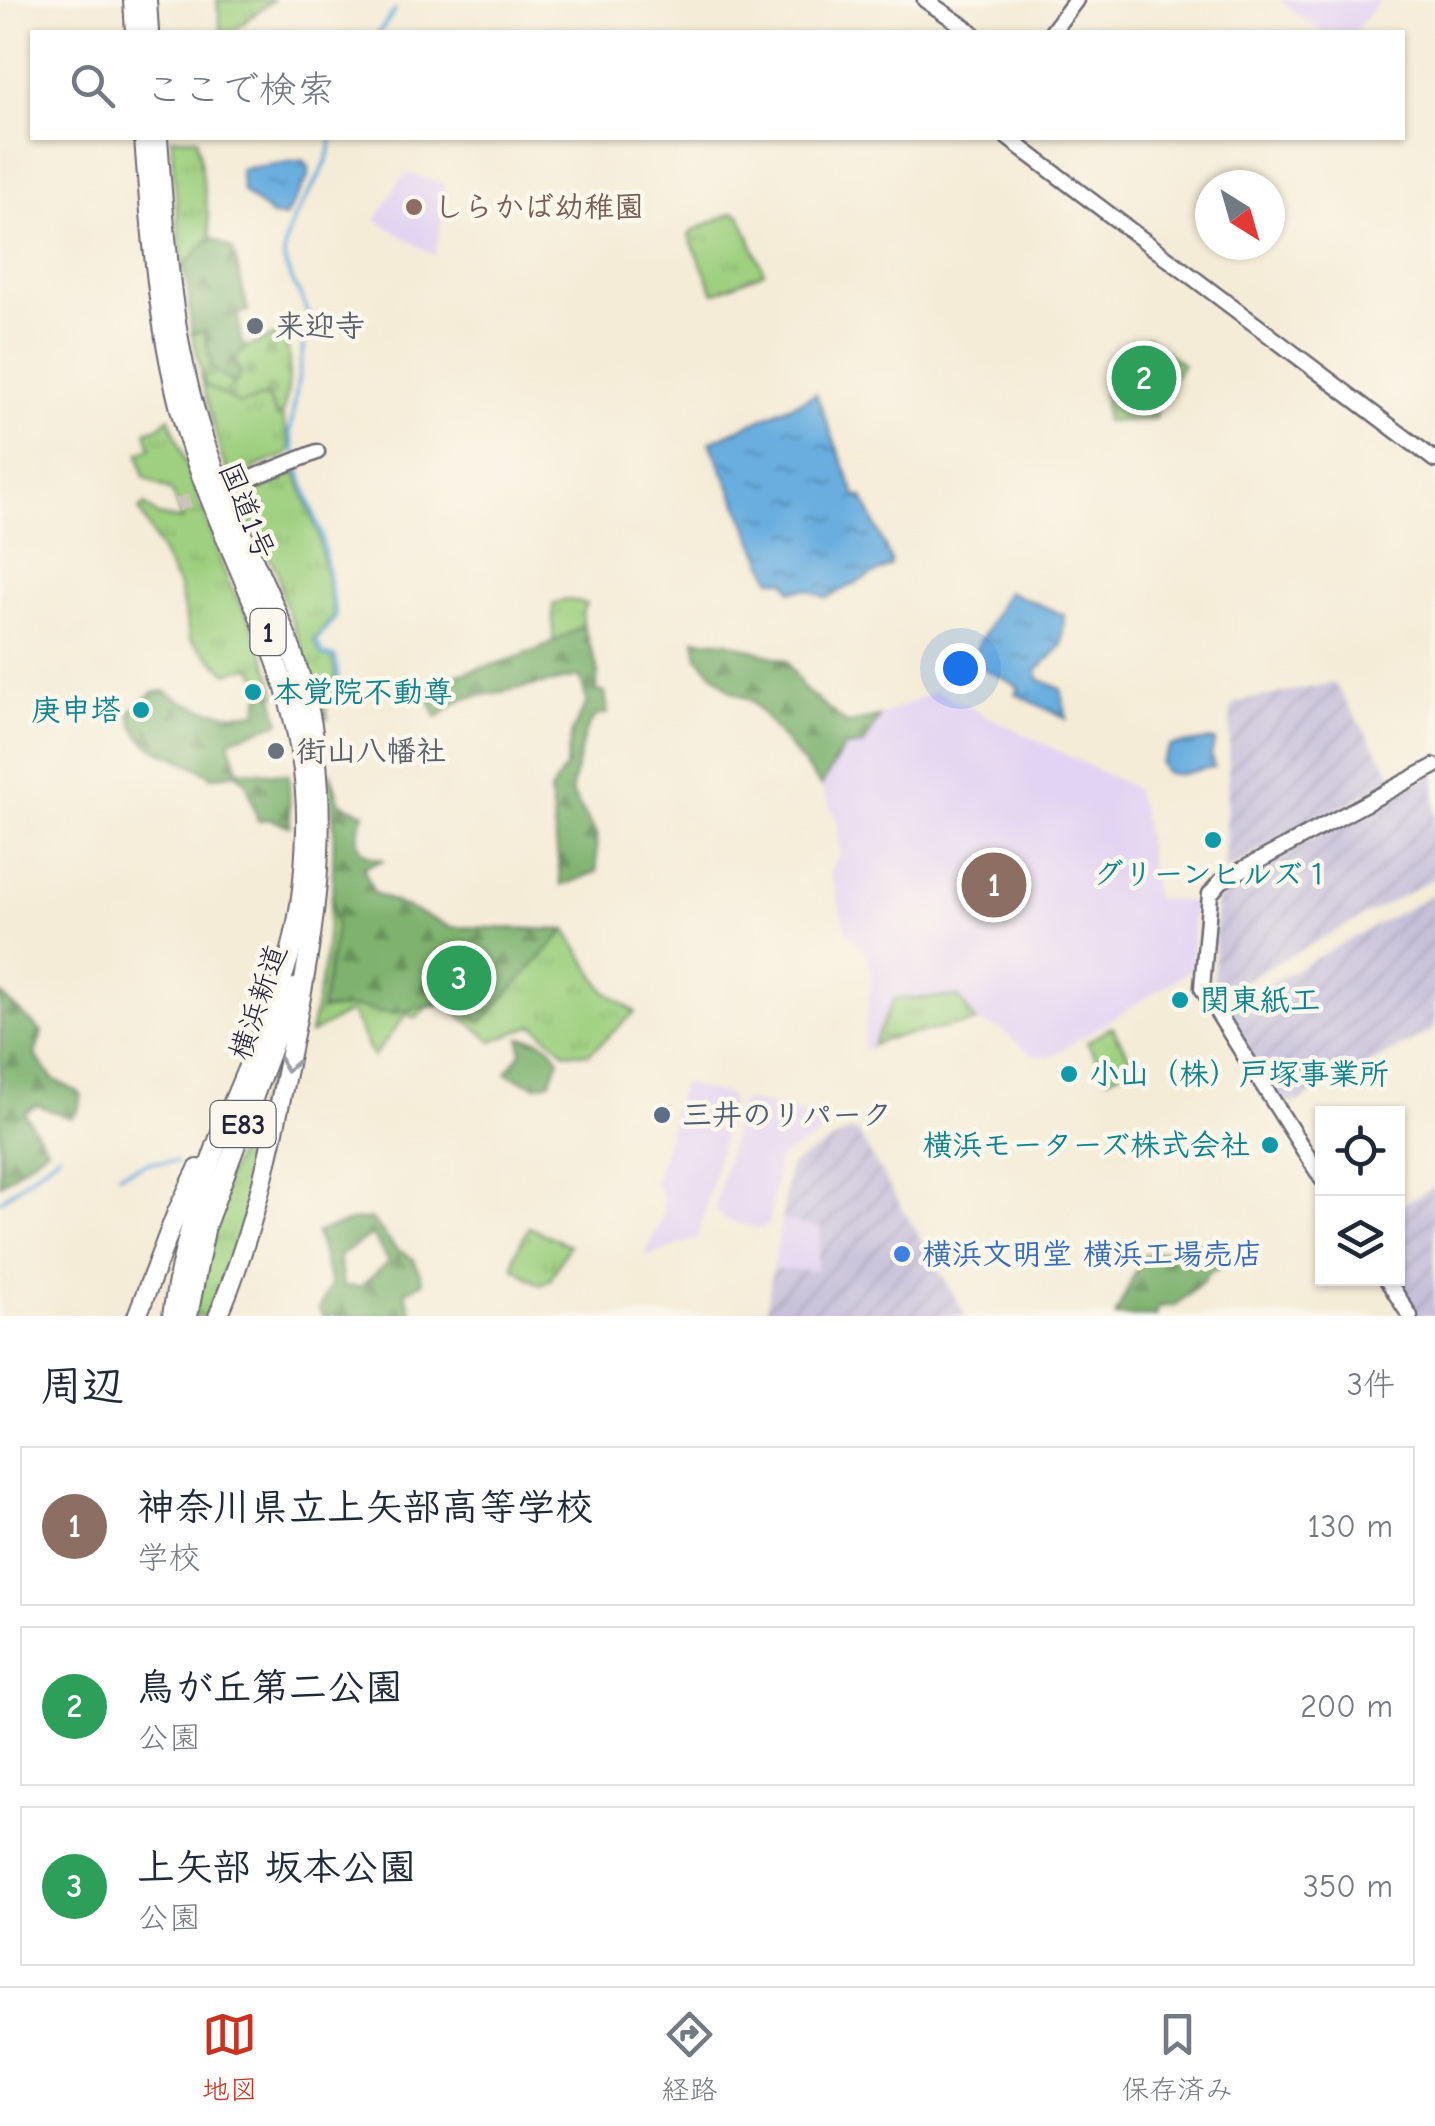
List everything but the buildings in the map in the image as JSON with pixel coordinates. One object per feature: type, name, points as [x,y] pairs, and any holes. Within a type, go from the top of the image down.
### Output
[{"type":"highway","points":[[133,0],[136,30]]},
{"type":"highway","points":[[147,0],[149,30]]},
{"type":"highway","name":"国道1号","points":[[144,140],[160,310],[179,404],[193,452],[278,661],[290,701],[304,782],[304,870],[289,956],[223,1128]]},
{"type":"highway","name":"国道1号","points":[[158,140],[169,271],[194,405],[210,457],[278,616],[308,706],[320,826],[310,935]]},
{"type":"highway","name":"1","points":[[218,1316],[246,1244],[276,1123],[310,935]]},
{"type":"highway","name":"横浜新道","points":[[188,1316],[206,1225],[284,1017],[310,935]]},
{"type":"highway","name":"1","points":[[139,1313],[177,1212],[223,1128]]},
{"type":"highway","name":"E83","points":[[172,1316],[184,1246],[223,1128]]},
{"type":"street","points":[[925,0],[969,30]]},
{"type":"street","points":[[1054,30],[1076,0]]},
{"type":"street","points":[[1011,140],[1435,460]]},
{"type":"street","points":[[254,477],[317,452]]},
{"type":"street","points":[[1315,1168],[1202,988],[1210,894],[1221,881],[1435,766]]},
{"type":"street","points":[[1391,1286],[1410,1316]]},
{"type":"shaded area","points":[[1278,0],[1380,0],[1356,30],[1320,30]]},
{"type":"shaded area","name":"しらかば幼稚園","points":[[411,174],[443,184],[447,194],[435,256],[376,220],[402,177]]},
{"type":"shaded area","points":[[1334,683],[1395,778],[1224,871],[1231,708],[1236,702]]},
{"type":"shaded area","points":[[936,691],[1134,788],[1142,812],[1155,898],[1194,902],[1191,970],[1050,1057],[1032,1055],[1002,1030],[976,1022],[957,997],[894,999],[872,1046],[865,1051],[863,1045],[872,976],[867,954],[847,932],[830,871],[840,853],[837,821],[821,786],[844,746],[864,745],[879,717]]},
{"type":"shaded area","points":[[1435,773],[1435,878],[1224,991],[1213,986],[1217,898],[1225,886]]},
{"type":"shaded area","points":[[1435,893],[1435,1029],[1293,1104],[1281,1103],[1227,1017],[1230,1005]]},
{"type":"shaded area","points":[[681,1083],[728,1095],[732,1101],[698,1238],[645,1257],[663,1214],[663,1194],[655,1184]]},
{"type":"shaded area","points":[[746,1100],[829,1119],[831,1129],[778,1159],[769,1225],[761,1229],[725,1220],[715,1208],[740,1103]]},
{"type":"shaded area","points":[[849,1131],[858,1133],[966,1316],[766,1316],[772,1269],[816,1271],[821,1228],[782,1220],[788,1172],[793,1164]]},
{"type":"shaded area","points":[[1435,1186],[1435,1316],[1416,1316],[1397,1286],[1405,1286],[1405,1203]]},
{"type":"shaded area","points":[[782,1220],[821,1227],[816,1272],[772,1269]]},
{"type":"green space","points":[[217,0],[273,0],[235,30],[221,30]]},
{"type":"green space","points":[[171,140],[197,140],[211,237],[182,268]]},
{"type":"green space","points":[[734,212],[740,215],[764,272],[714,293],[689,236]]},
{"type":"green space","points":[[211,237],[233,250],[248,311],[238,314],[241,342],[247,347],[235,359],[241,373],[234,385],[211,367],[204,332],[192,334],[189,292],[182,268]]},
{"type":"green space","points":[[204,331],[211,367],[234,385],[241,373],[235,360],[247,347],[284,332],[289,374],[282,416],[278,417],[267,396],[240,404],[205,385],[192,334]]},
{"type":"green space","points":[[1147,337],[1183,365],[1155,403],[1155,418],[1105,422],[1105,390]]},
{"type":"green space","points":[[200,374],[205,385],[251,402],[267,396],[277,417],[282,416],[291,446],[287,455],[253,468],[262,490],[296,472],[318,534],[334,616],[314,640],[322,656],[333,658],[339,692],[323,697],[328,718],[322,720],[277,570],[252,532],[221,455]]},
{"type":"green space","points":[[169,417],[225,574],[260,642],[277,695],[272,700],[271,688],[252,667],[227,673],[190,639],[179,587],[139,509],[145,505],[158,516],[183,520],[172,492],[144,477],[139,453],[151,448],[146,431],[160,426]]},
{"type":"green space","points":[[565,599],[587,604],[582,612],[583,625],[553,645],[553,605]]},
{"type":"green space","points":[[583,625],[598,670],[596,692],[605,692],[608,713],[595,716],[584,735],[571,792],[596,834],[597,872],[561,886],[550,791],[565,768],[572,732],[587,702],[580,677],[462,699],[437,718],[422,683],[525,654]]},
{"type":"green space","points":[[695,639],[728,642],[787,661],[804,689],[847,724],[879,717],[864,745],[844,747],[821,786],[753,702],[730,690],[698,658]]},
{"type":"green space","points":[[165,691],[197,707],[233,713],[257,712],[260,695],[272,692],[280,722],[229,740],[238,770],[289,775],[290,826],[269,819],[258,821],[246,781],[235,773],[212,777],[142,738],[130,712],[153,693]]},
{"type":"green space","points":[[330,772],[340,803],[364,813],[358,837],[361,849],[384,860],[363,867],[374,893],[450,927],[566,930],[482,1022],[442,1002],[394,1014],[356,1007],[321,1010],[336,927],[332,906],[334,828]]},
{"type":"green space","points":[[333,885],[374,893],[450,927],[566,930],[605,991],[635,1012],[589,1054],[565,1052],[534,1025],[493,1041],[446,1005],[428,1007],[416,1018],[407,1014],[373,1057],[351,1011],[310,1034],[324,965]]},
{"type":"green space","points":[[0,994],[42,1032],[35,1055],[53,1079],[81,1094],[78,1111],[71,1118],[37,1105],[24,1113],[47,1148],[0,1184]]},
{"type":"green space","points":[[958,997],[976,1022],[885,1039],[872,1046],[894,999]]},
{"type":"green space","points":[[1112,1027],[1134,1064],[1108,1078],[1087,1042]]},
{"type":"green space","points":[[520,1038],[543,1042],[559,1059],[550,1082],[535,1086],[506,1073],[521,1053]]},
{"type":"green space","points":[[273,1070],[242,1229],[208,1316],[193,1316],[222,1189]]},
{"type":"green space","points":[[371,1219],[396,1249],[414,1259],[423,1282],[405,1292],[413,1316],[322,1316],[319,1310],[331,1284],[316,1233]],"holes":[[[372,1235],[389,1262],[360,1287],[343,1286],[339,1256]]]},
{"type":"green space","points":[[529,1227],[569,1245],[550,1280],[540,1285],[514,1268],[515,1254]]},
{"type":"green space","points":[[1219,1238],[1224,1266],[1208,1273],[1176,1305],[1158,1307],[1156,1316],[1115,1316],[1143,1256]]},
{"type":"water","points":[[303,160],[309,167],[309,176],[285,217],[272,216],[243,192],[240,169]]},
{"type":"water","points":[[816,394],[856,496],[863,497],[891,561],[890,566],[826,598],[808,589],[791,591],[786,581],[771,579],[710,442]]},
{"type":"water","points":[[1007,591],[1064,615],[1062,646],[1037,670],[1039,679],[1061,689],[1067,719],[1016,694],[1019,687],[970,661]]},
{"type":"water","points":[[1215,741],[1211,755],[1214,767],[1182,774],[1165,772],[1160,763],[1170,746]]},
{"type":"waterway","points":[[381,30],[395,11]]},
{"type":"waterway","points":[[295,454],[290,432],[308,315],[284,256],[291,225],[323,168],[332,140]]},
{"type":"waterway","points":[[297,464],[321,534],[336,617],[316,640],[323,655],[335,657],[341,695]]},
{"type":"waterway","points":[[0,1201],[59,1154]]},
{"type":"waterway","points":[[119,1174],[151,1162],[176,1162]]},
{"type":"tunnel","points":[[177,505],[254,477]]},
{"type":"place","name":"しらかば幼稚園","points":[[414,207]]},
{"type":"place","name":"来迎寺","points":[[255,326]]},
{"type":"place","name":"鳥が丘第二公園","points":[[1144,378]]},
{"type":"place","name":"本覚院不動尊","points":[[253,692]]},
{"type":"place","name":"庚申塔","points":[[141,710]]},
{"type":"place","name":"街山八幡社","points":[[276,751]]},
{"type":"place","name":"グリーンヒルズ１","points":[[1213,840]]},
{"type":"place","name":"神奈川県立上矢部高等学校","points":[[994,885]]},
{"type":"place","name":"上矢部 坂本公園","points":[[459,978]]},
{"type":"place","name":"関東紙工","points":[[1180,1000]]},
{"type":"place","name":"小山（株）戸塚事業所","points":[[1069,1074]]},
{"type":"place","name":"三井のリパーク","points":[[662,1115]]},
{"type":"place","name":"横浜モーターズ株式会社","points":[[1270,1145]]},
{"type":"place","name":"横浜文明堂 横浜工場売店","points":[[902,1254]]}]
